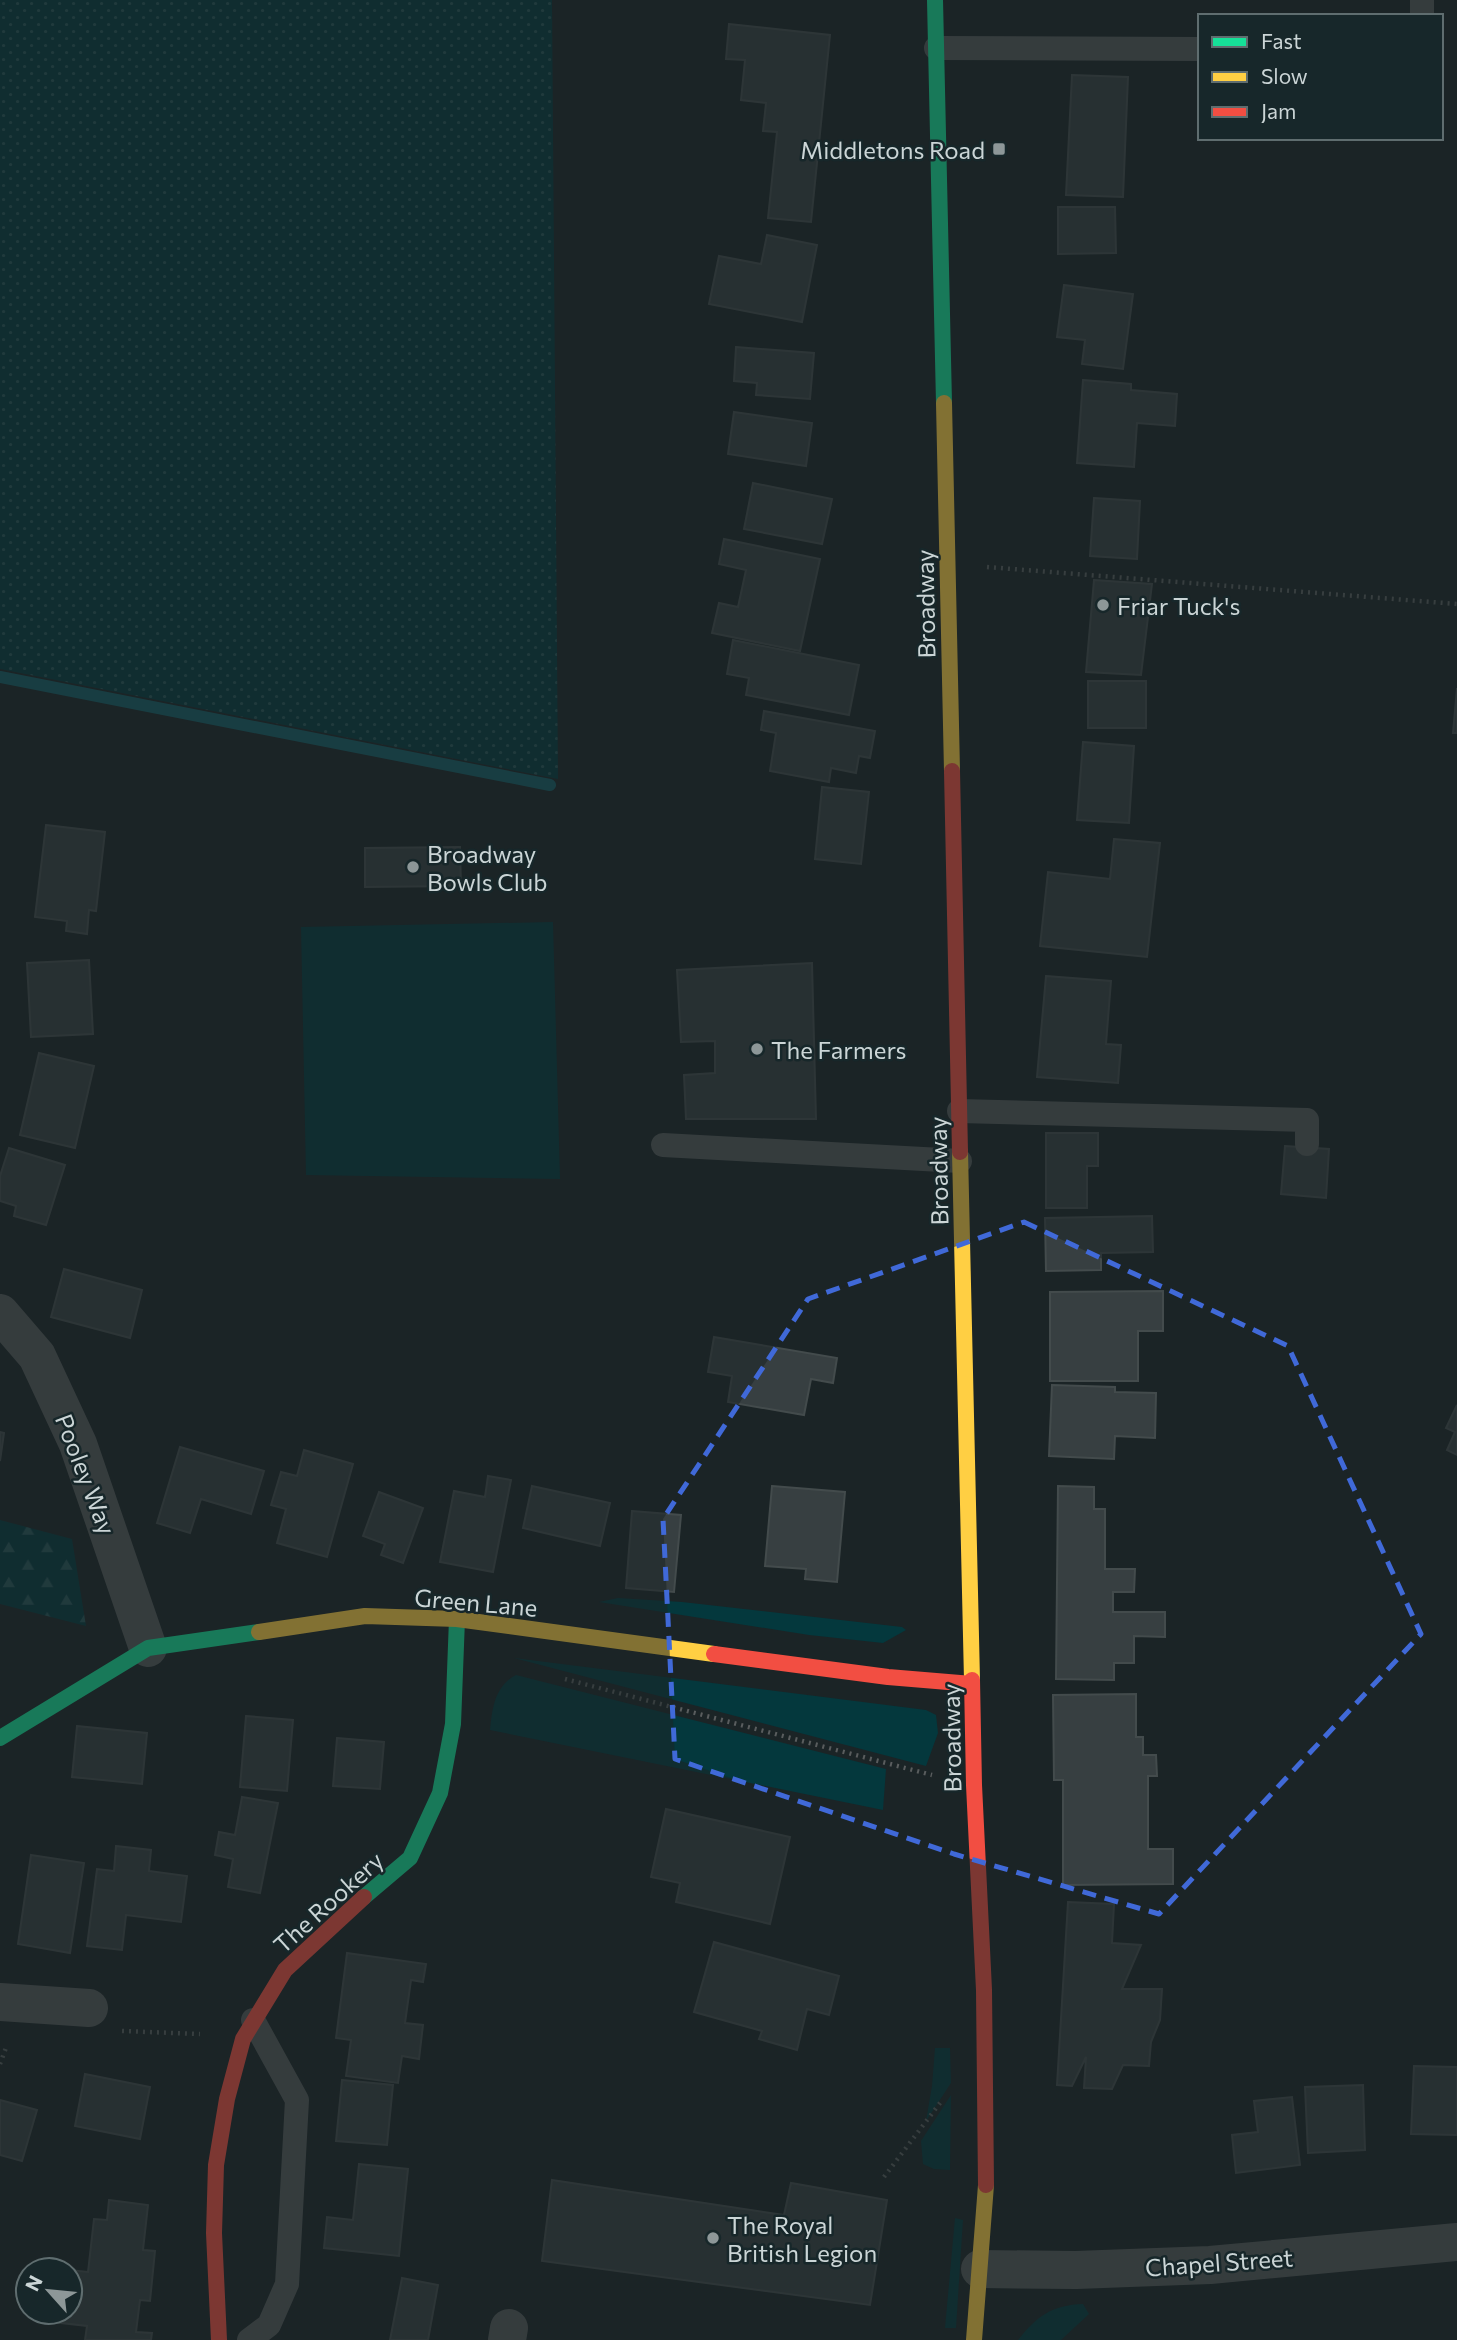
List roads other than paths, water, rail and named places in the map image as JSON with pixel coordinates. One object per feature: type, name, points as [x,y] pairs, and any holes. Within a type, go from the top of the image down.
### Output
[{"type":"main road","name":"Broadway","points":[[935,0],[974,1786],[984,1990],[986,2194],[974,2340]]},
{"type":"main road","name":"Green Lane","points":[[0,1738],[148,1648],[365,1616],[457,1619],[888,1677],[972,1684]]},
{"type":"main road","name":"The Rookery","points":[[219,2340],[214,2233],[216,2165],[227,2099],[248,2030],[285,1970],[342,1916],[410,1858],[440,1793],[453,1724],[457,1619]]},
{"type":"street","name":"Pooley Way","points":[[0,1313],[37,1356],[78,1444],[148,1648]]},
{"type":"street","points":[[0,2002],[89,2008]]},
{"type":"street","name":"Chapel Street","points":[[980,2269],[1076,2270],[1210,2265],[1457,2242]]},
{"type":"lane","points":[[936,48],[1198,48]]},
{"type":"lane","points":[[959,1111],[1307,1120],[1307,1144]]},
{"type":"lane","points":[[663,1145],[960,1161]]},
{"type":"lane","points":[[248,2030],[297,2100],[287,2284],[269,2325],[249,2340]]},
{"type":"waterway","points":[[0,677],[550,785]]},
{"type":"place","name":"Middletons Road","points":[[999,149]]},
{"type":"place","name":"Friar Tuck's","points":[[1103,605]]},
{"type":"place","name":"Broadway Bowls Club","points":[[413,867]]},
{"type":"place","name":"The Farmers","points":[[757,1049]]},
{"type":"place","name":"The Royal British Legion","points":[[713,2238]]}]
